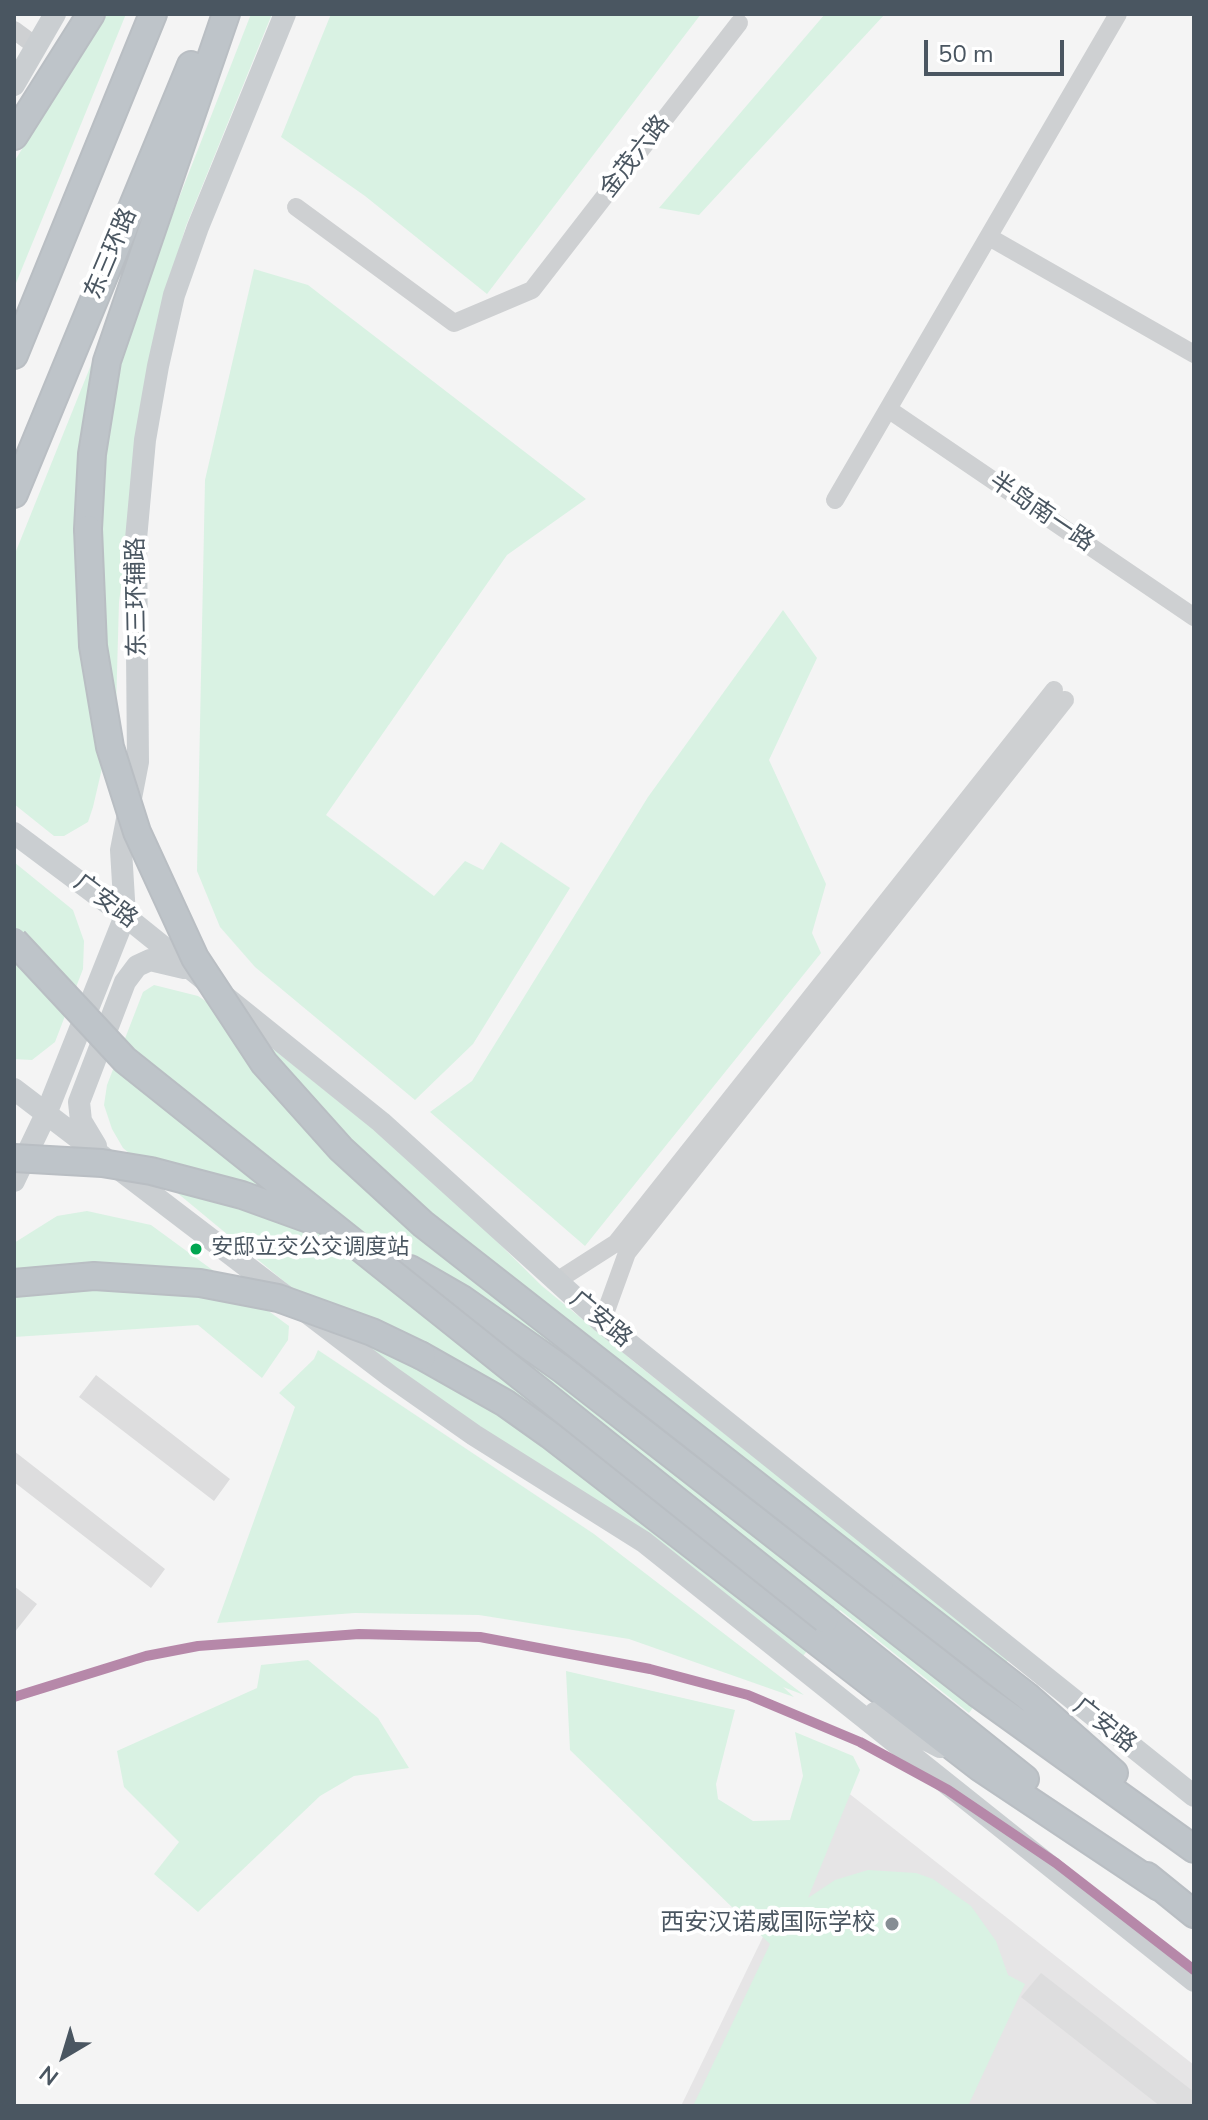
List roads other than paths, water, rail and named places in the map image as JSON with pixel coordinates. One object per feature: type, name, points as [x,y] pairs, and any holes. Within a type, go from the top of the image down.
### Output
[{"type":"highway","points":[[14,136],[91,14]]},
{"type":"highway","points":[[14,355],[153,14]]},
{"type":"highway","name":"东三环路","points":[[14,494],[212,14]]},
{"type":"highway","points":[[226,14],[107,361],[92,454],[88,529],[93,646],[110,747],[143,847],[173,916],[202,971],[255,1050],[341,1149],[423,1224],[1027,1696],[1194,1846]]},
{"type":"highway","points":[[14,941],[125,1060],[814,1626],[979,1767],[1159,1887]]},
{"type":"highway","points":[[14,1158],[102,1163],[194,1181],[325,1226],[410,1269],[484,1314],[624,1415],[977,1693],[1194,1846]]},
{"type":"highway","points":[[14,1283],[94,1276],[200,1283],[278,1298],[372,1332],[505,1403],[814,1626],[1194,1914]]},
{"type":"main road","name":"东三环辅路","points":[[14,1181],[46,1114],[125,916],[121,850],[138,762],[136,539],[145,440],[158,366],[174,295],[198,227],[285,14]]},
{"type":"main road","points":[[14,85],[37,47],[50,16]]},
{"type":"main road","name":"广安路","points":[[14,833],[125,916],[381,1122],[602,1322],[1194,1796]]},
{"type":"main road","points":[[108,1161],[81,1121],[79,1102],[125,982],[137,966],[150,960],[172,963],[196,973]]},
{"type":"main road","points":[[14,1089],[390,1376],[474,1435],[644,1542],[1194,1981]]},
{"type":"main road","points":[[831,1691],[979,1767]]},
{"type":"street","points":[[835,500],[1118,14]]},
{"type":"street","name":"金茂六路","points":[[296,207],[454,323],[532,290],[744,17]]},
{"type":"street","points":[[14,30],[37,47]]},
{"type":"street","points":[[989,237],[1194,354]]},
{"type":"street","name":"半岛南一路","points":[[888,409],[1194,617]]},
{"type":"street","points":[[555,1282],[616,1243],[1060,695],[627,1253],[602,1322]]},
{"type":"place","name":"安邸立交公交调度站","points":[[196,1249]]},
{"type":"place","name":"西安汉诺威国际学校","points":[[892,1924]]}]
